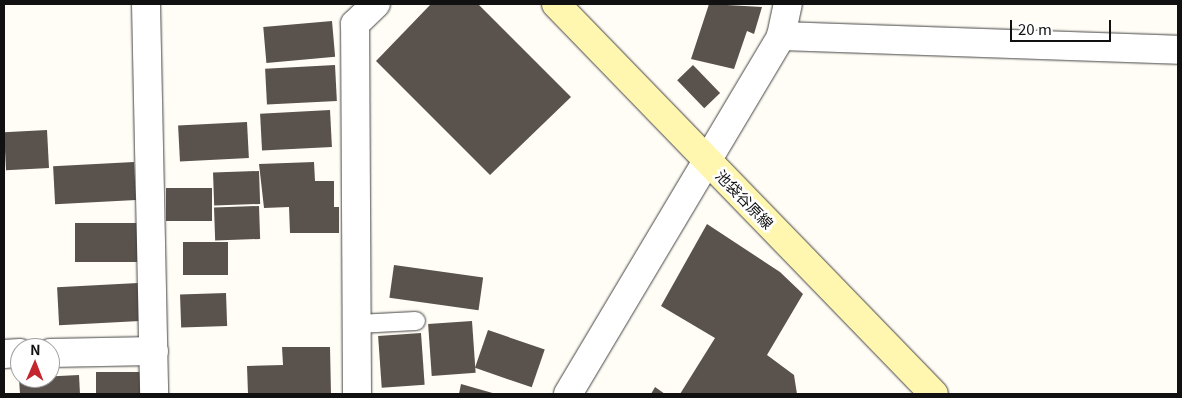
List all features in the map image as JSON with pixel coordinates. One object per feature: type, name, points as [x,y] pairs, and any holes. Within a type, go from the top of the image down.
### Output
[{"type":"main road","name":"池袋谷原線","points":[[556,4],[934,394]]},
{"type":"street","points":[[146,4],[154,394]]},
{"type":"street","points":[[357,394],[355,24],[376,4]]},
{"type":"street","points":[[568,394],[781,36],[788,4]]},
{"type":"street","points":[[781,36],[1178,50]]},
{"type":"street","points":[[60,353],[154,351]]},
{"type":"lane","points":[[356,324],[416,321]]},
{"type":"building","points":[[431,4],[478,4],[571,97],[490,175],[376,61]]},
{"type":"building","points":[[709,4],[762,7],[754,34],[747,31],[734,69],[691,59]]},
{"type":"building","points":[[332,21],[335,57],[266,63],[263,27]]},
{"type":"building","points":[[335,65],[337,101],[267,105],[265,69]]},
{"type":"building","points":[[693,65],[720,93],[704,108],[677,80]]},
{"type":"building","points":[[330,110],[332,147],[262,151],[260,114]]},
{"type":"building","points":[[247,122],[249,158],[180,162],[178,126]]},
{"type":"building","points":[[47,130],[49,168],[6,170],[4,132]]},
{"type":"building","points":[[134,162],[136,200],[55,204],[53,166]]},
{"type":"building","points":[[314,162],[315,181],[334,181],[334,207],[339,207],[339,233],[290,233],[289,207],[264,208],[259,164]]},
{"type":"building","points":[[259,171],[260,204],[214,206],[213,173]]},
{"type":"building","points":[[166,188],[212,188],[212,221],[166,221]]},
{"type":"building","points":[[259,206],[260,239],[215,241],[214,208]]},
{"type":"building","points":[[75,223],[139,223],[139,262],[75,262]]},
{"type":"building","points":[[707,224],[780,272],[803,294],[767,355],[794,375],[797,394],[680,394],[715,338],[661,306]]},
{"type":"building","points":[[183,242],[228,242],[228,275],[183,275]]},
{"type":"building","points":[[394,265],[483,278],[479,310],[389,298]]},
{"type":"building","points":[[138,283],[140,321],[59,325],[57,287]]},
{"type":"building","points":[[226,293],[227,326],[181,328],[180,295]]},
{"type":"building","points":[[472,321],[476,373],[432,376],[428,324]]},
{"type":"building","points":[[488,330],[545,350],[532,387],[475,368]]},
{"type":"building","points":[[421,333],[425,385],[382,388],[378,336]]},
{"type":"building","points":[[282,347],[330,347],[331,394],[248,394],[247,366],[283,365]]},
{"type":"building","points":[[96,372],[144,372],[144,394],[96,394]]},
{"type":"building","points":[[79,375],[80,394],[20,394],[20,388],[60,388],[60,376]]},
{"type":"building","points":[[461,384],[496,394],[459,394]]},
{"type":"building","points":[[655,387],[665,394],[651,394]]}]
